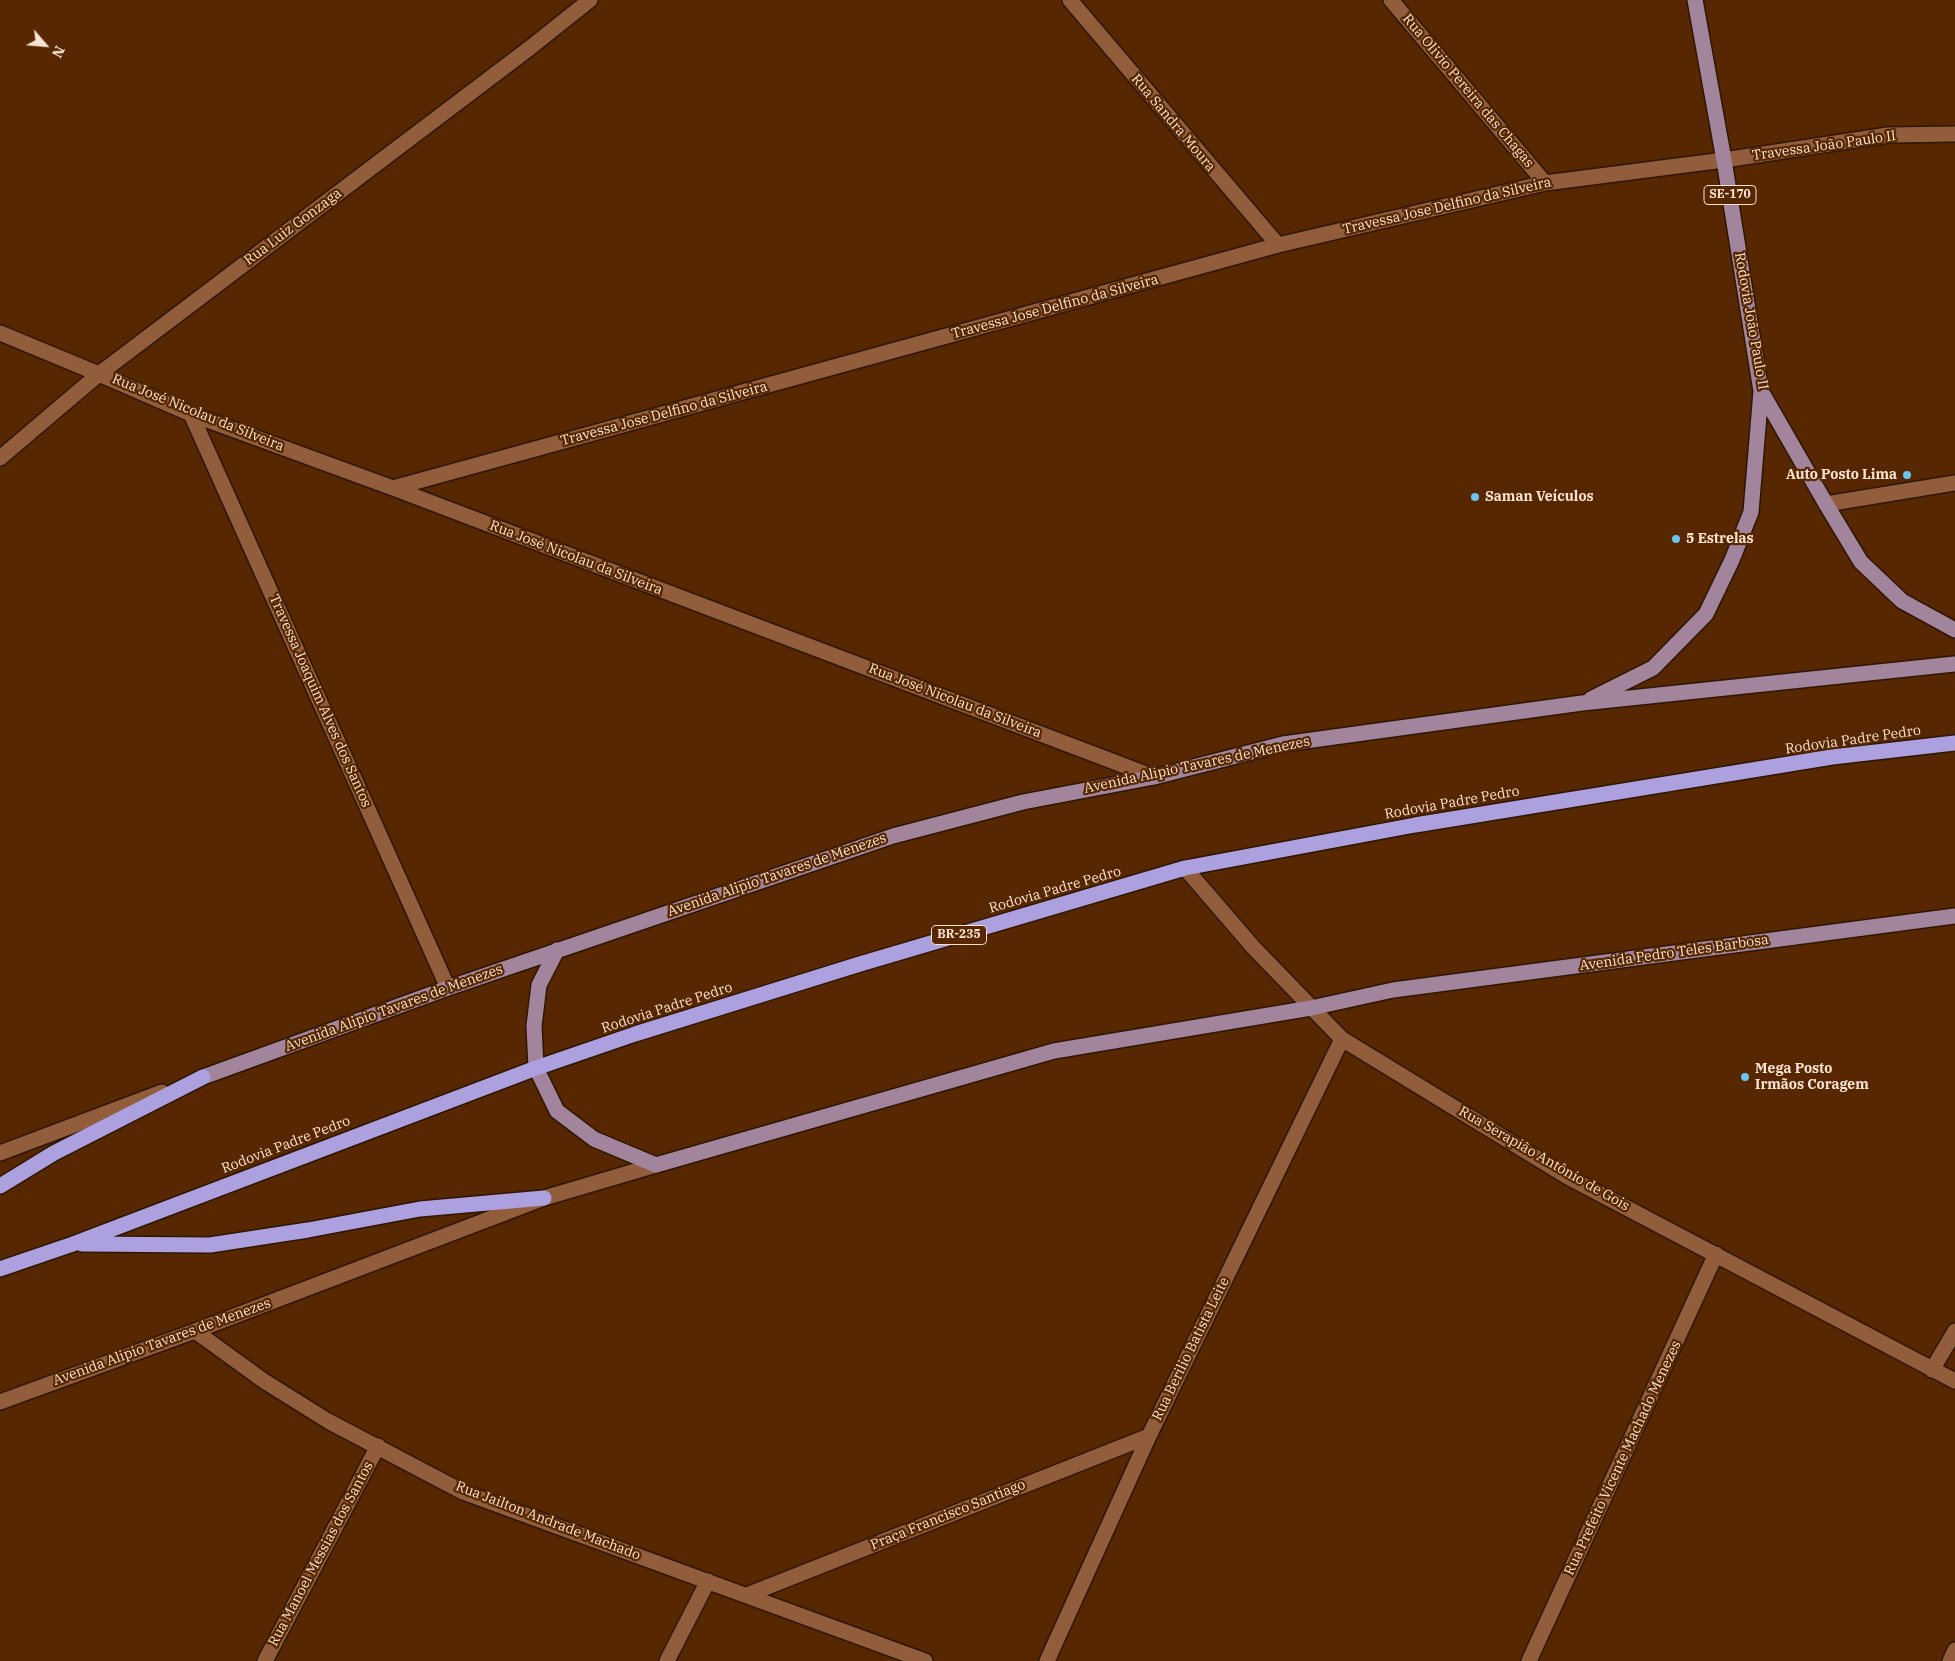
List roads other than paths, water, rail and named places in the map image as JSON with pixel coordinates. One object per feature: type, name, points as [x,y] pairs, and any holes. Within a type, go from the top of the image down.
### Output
[{"type":"highway","name":"Rodovia Padre Pedro","points":[[0,1269],[73,1244],[536,1068],[850,967],[1185,868],[1415,825],[1832,757],[1955,743]]},
{"type":"highway","points":[[0,1186],[54,1152],[203,1077]]},
{"type":"highway","points":[[73,1244],[210,1245],[308,1230],[420,1209],[544,1198]]},
{"type":"main road","name":"Rodovia João Paulo II","points":[[1695,0],[1724,160],[1762,391],[1826,504],[1862,562],[1902,601],[1955,630]]},
{"type":"main road","points":[[1582,703],[1653,668],[1706,614],[1732,560],[1751,512],[1762,391]]},
{"type":"main road","points":[[1582,703],[1955,664]]},
{"type":"main road","name":"Avenida Alipio Tavares de Menezes","points":[[203,1077],[448,988],[893,836],[1023,802],[1154,777],[1283,744],[1582,703]]},
{"type":"main road","name":"Avenida Pedro Teles Barbosa","points":[[1393,990],[1955,916]]},
{"type":"main road","points":[[558,950],[539,984],[534,1026],[536,1068],[557,1112],[594,1139],[656,1165]]},
{"type":"main road","name":"Avenida Alipio Tavares de Menezes","points":[[656,1165],[1054,1050],[1311,1008],[1393,990]]},
{"type":"street","name":"Rua Luiz Gonzaga","points":[[0,458],[99,374],[523,53],[590,0]]},
{"type":"street","name":"Rua Sandra Moura","points":[[1070,0],[1278,245]]},
{"type":"street","name":"Rua Olivio Pereira das Chagas","points":[[1391,0],[1545,183]]},
{"type":"street","name":"Travessa João Paulo II","points":[[1724,160],[1888,135],[1955,134]]},
{"type":"street","name":"Travessa Jose Delfino da Silveira","points":[[393,488],[1278,245],[1545,183],[1724,160]]},
{"type":"street","name":"Rua José Nicolau da Silveira","points":[[0,334],[192,414],[393,488],[1154,777]]},
{"type":"street","name":"Travessa Joaquim Alves dos Santos","points":[[192,414],[448,988]]},
{"type":"street","points":[[1826,504],[1955,483]]},
{"type":"street","name":"Rua Serapião Antônio de Gois","points":[[1185,868],[1253,947],[1342,1039],[1568,1177],[1955,1381]]},
{"type":"street","name":"Rua Berilio Batista Leite","points":[[1047,1661],[1149,1436],[1342,1039]]},
{"type":"street","name":"Avenida Alipio Tavares de Menezes","points":[[0,1153],[203,1077]]},
{"type":"street","name":"Avenida Alipio Tavares de Menezes","points":[[0,1402],[195,1331],[544,1198],[656,1165]]},
{"type":"street","name":"Rua Prefeito Vicente Machado Menezes","points":[[1529,1661],[1716,1254]]},
{"type":"street","points":[[1932,1370],[1955,1330]]},
{"type":"street","name":"Rua Jailton Andrade Machado","points":[[195,1331],[264,1381],[328,1421],[463,1492],[925,1661]]},
{"type":"street","name":"Praça Francisco Santiago","points":[[747,1595],[1149,1436]]},
{"type":"street","name":"Rua Manoel Messias dos Santos","points":[[265,1661],[378,1446]]},
{"type":"street","points":[[667,1661],[708,1581]]},
{"type":"street","points":[[1950,1661],[1955,1650]]},
{"type":"place","name":"Auto Posto Lima","points":[[1907,475]]},
{"type":"place","name":"Saman Veículos","points":[[1475,497]]},
{"type":"place","name":"5 Estrelas","points":[[1676,539]]},
{"type":"place","name":"Mega Posto Irmãos Coragem","points":[[1745,1077]]}]
